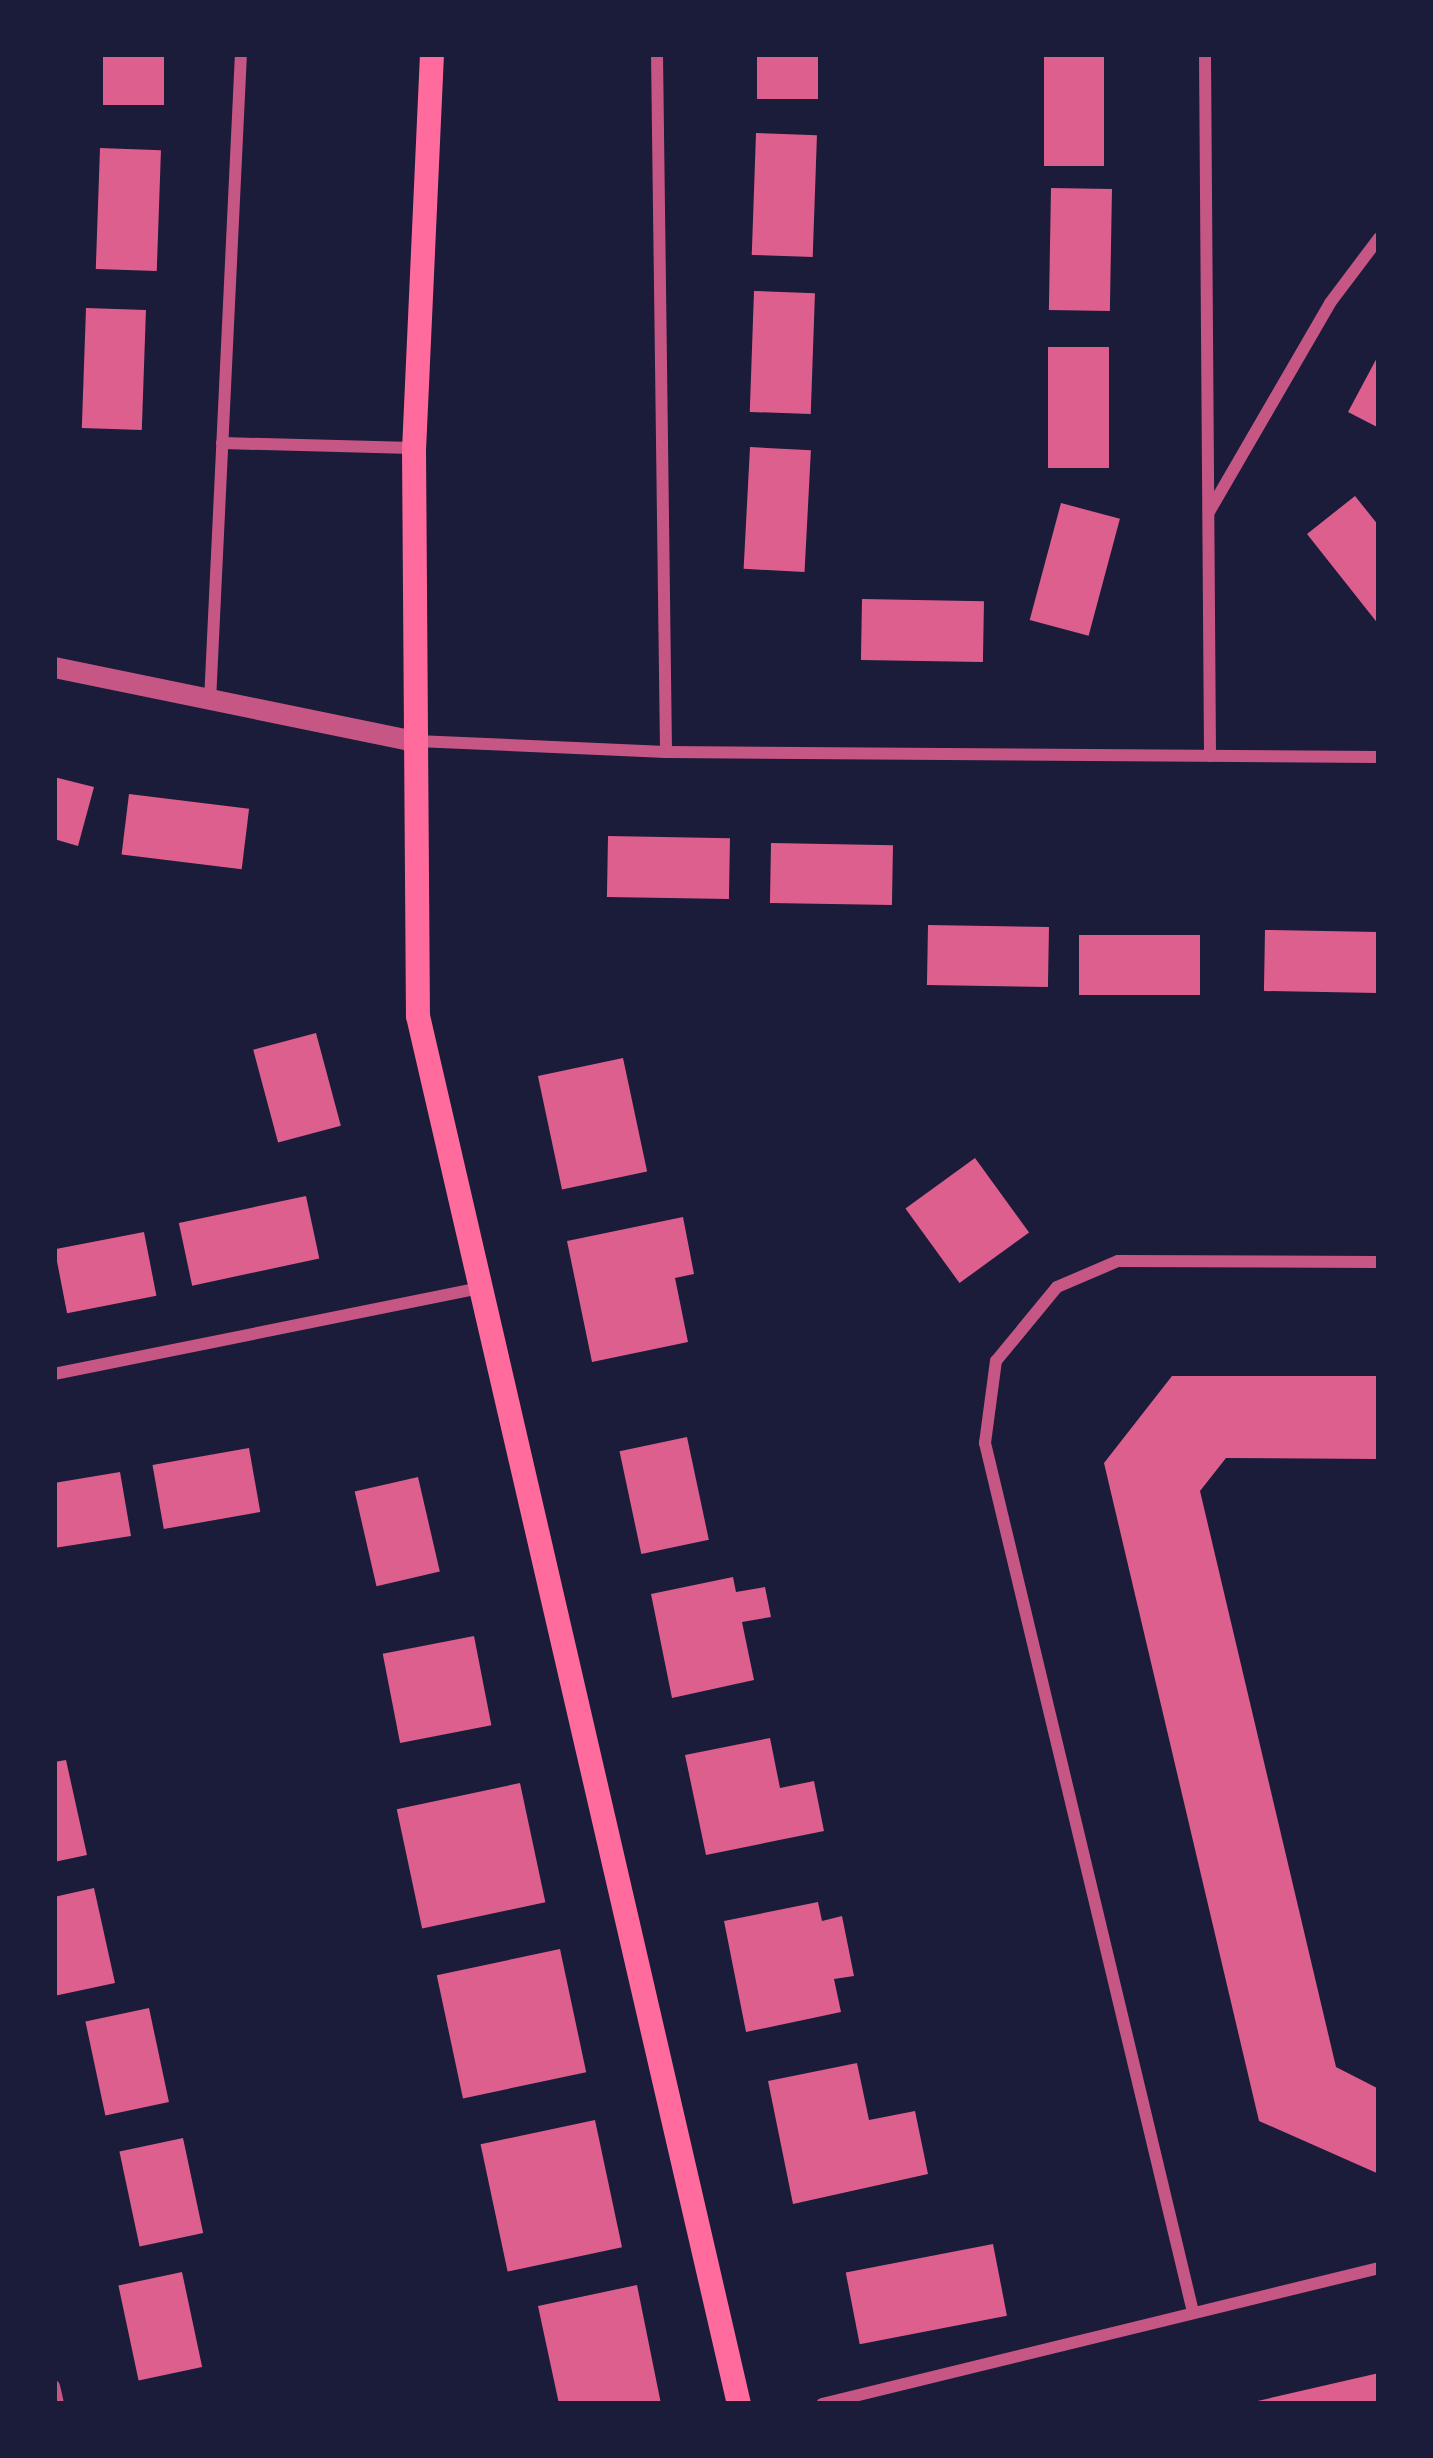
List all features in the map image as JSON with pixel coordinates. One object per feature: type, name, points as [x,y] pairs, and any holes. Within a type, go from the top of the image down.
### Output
[{"type":"main road","points":[[433,54],[414,448],[418,1016],[739,2404]]},
{"type":"street","points":[[210,702],[242,54]]},
{"type":"street","points":[[656,54],[666,752]]},
{"type":"street","points":[[1205,54],[1210,756]]},
{"type":"street","points":[[1208,513],[1330,302],[1379,238]]},
{"type":"street","points":[[222,443],[414,448]]},
{"type":"street","points":[[54,667],[415,741],[666,752],[1379,757]]},
{"type":"street","points":[[1192,2312],[985,1443],[996,1361],[1057,1287],[1118,1261],[1379,1262]]},
{"type":"street","points":[[54,1374],[479,1288]]},
{"type":"street","points":[[822,2404],[1379,2268]]},
{"type":"street","points":[[54,2386],[58,2404]]},
{"type":"building","points":[[103,54],[164,54],[164,105],[103,105]]},
{"type":"building","points":[[757,54],[818,54],[818,99],[757,99]]},
{"type":"building","points":[[1044,54],[1104,54],[1104,166],[1044,166]]},
{"type":"building","points":[[756,133],[817,135],[813,257],[752,255]]},
{"type":"building","points":[[100,148],[161,150],[157,271],[96,269]]},
{"type":"building","points":[[1051,188],[1112,189],[1110,311],[1049,310]]},
{"type":"building","points":[[754,291],[815,293],[811,414],[750,412]]},
{"type":"building","points":[[86,308],[146,310],[142,430],[82,428]]},
{"type":"building","points":[[1048,347],[1109,347],[1109,468],[1048,468]]},
{"type":"building","points":[[1379,354],[1379,428],[1348,412]]},
{"type":"building","points":[[750,447],[811,450],[805,572],[744,569]]},
{"type":"building","points":[[1355,496],[1379,526],[1379,625],[1307,534]]},
{"type":"building","points":[[1061,503],[1120,519],[1089,636],[1030,620]]},
{"type":"building","points":[[862,599],[984,601],[983,662],[861,660]]},
{"type":"building","points":[[54,777],[94,787],[78,846],[54,839]]},
{"type":"building","points":[[129,794],[249,809],[242,869],[122,855]]},
{"type":"building","points":[[608,836],[730,838],[729,899],[607,897]]},
{"type":"building","points":[[771,843],[893,845],[892,905],[770,903]]},
{"type":"building","points":[[928,925],[1049,927],[1048,987],[927,985]]},
{"type":"building","points":[[1265,930],[1379,932],[1378,993],[1264,991]]},
{"type":"building","points":[[1079,935],[1200,935],[1200,995],[1079,995]]},
{"type":"building","points":[[316,1033],[341,1126],[278,1143],[253,1050]]},
{"type":"building","points":[[623,1058],[647,1171],[562,1190],[538,1076]]},
{"type":"building","points":[[975,1158],[1029,1232],[960,1283],[905,1209]]},
{"type":"building","points":[[306,1196],[319,1259],[192,1286],[179,1223]]},
{"type":"building","points":[[683,1217],[694,1274],[675,1278],[688,1342],[592,1362],[567,1241]]},
{"type":"building","points":[[144,1232],[156,1296],[67,1313],[55,1249]]},
{"type":"building","points":[[1172,1376],[1379,1376],[1379,1459],[1226,1458],[1200,1491],[1336,2067],[1379,2089],[1379,2174],[1259,2121],[1104,1463]]},
{"type":"building","points":[[687,1437],[709,1540],[641,1554],[620,1451]]},
{"type":"building","points":[[249,1448],[260,1512],[164,1529],[152,1465]]},
{"type":"building","points":[[120,1472],[131,1536],[54,1548],[54,1483]]},
{"type":"building","points":[[418,1477],[440,1572],[376,1586],[355,1492]]},
{"type":"building","points":[[733,1577],[736,1592],[765,1587],[771,1617],[742,1622],[754,1680],[672,1698],[651,1594]]},
{"type":"building","points":[[474,1636],[491,1725],[400,1743],[383,1654]]},
{"type":"building","points":[[770,1738],[780,1788],[814,1781],[824,1831],[706,1855],[685,1755]]},
{"type":"building","points":[[66,1760],[87,1855],[54,1862],[54,1762]]},
{"type":"building","points":[[520,1783],[545,1902],[422,1929],[397,1809]]},
{"type":"building","points":[[94,1888],[115,1983],[54,1996],[54,1897]]},
{"type":"building","points":[[818,1902],[822,1921],[842,1916],[854,1976],[834,1979],[841,2012],[746,2032],[724,1921]]},
{"type":"building","points":[[560,1949],[586,2072],[463,2098],[437,1975]]},
{"type":"building","points":[[149,2008],[169,2102],[105,2115],[85,2022]]},
{"type":"building","points":[[857,2063],[869,2120],[915,2111],[928,2174],[793,2204],[768,2081]]},
{"type":"building","points":[[595,2120],[622,2247],[508,2271],[481,2144]]},
{"type":"building","points":[[183,2138],[203,2233],[140,2246],[119,2152]]},
{"type":"building","points":[[993,2244],[1007,2316],[860,2344],[846,2273]]},
{"type":"building","points":[[182,2272],[202,2367],[139,2380],[118,2286]]},
{"type":"building","points":[[637,2285],[661,2404],[559,2404],[538,2306]]},
{"type":"building","points":[[1379,2373],[1379,2404],[1253,2404],[1253,2402]]}]
